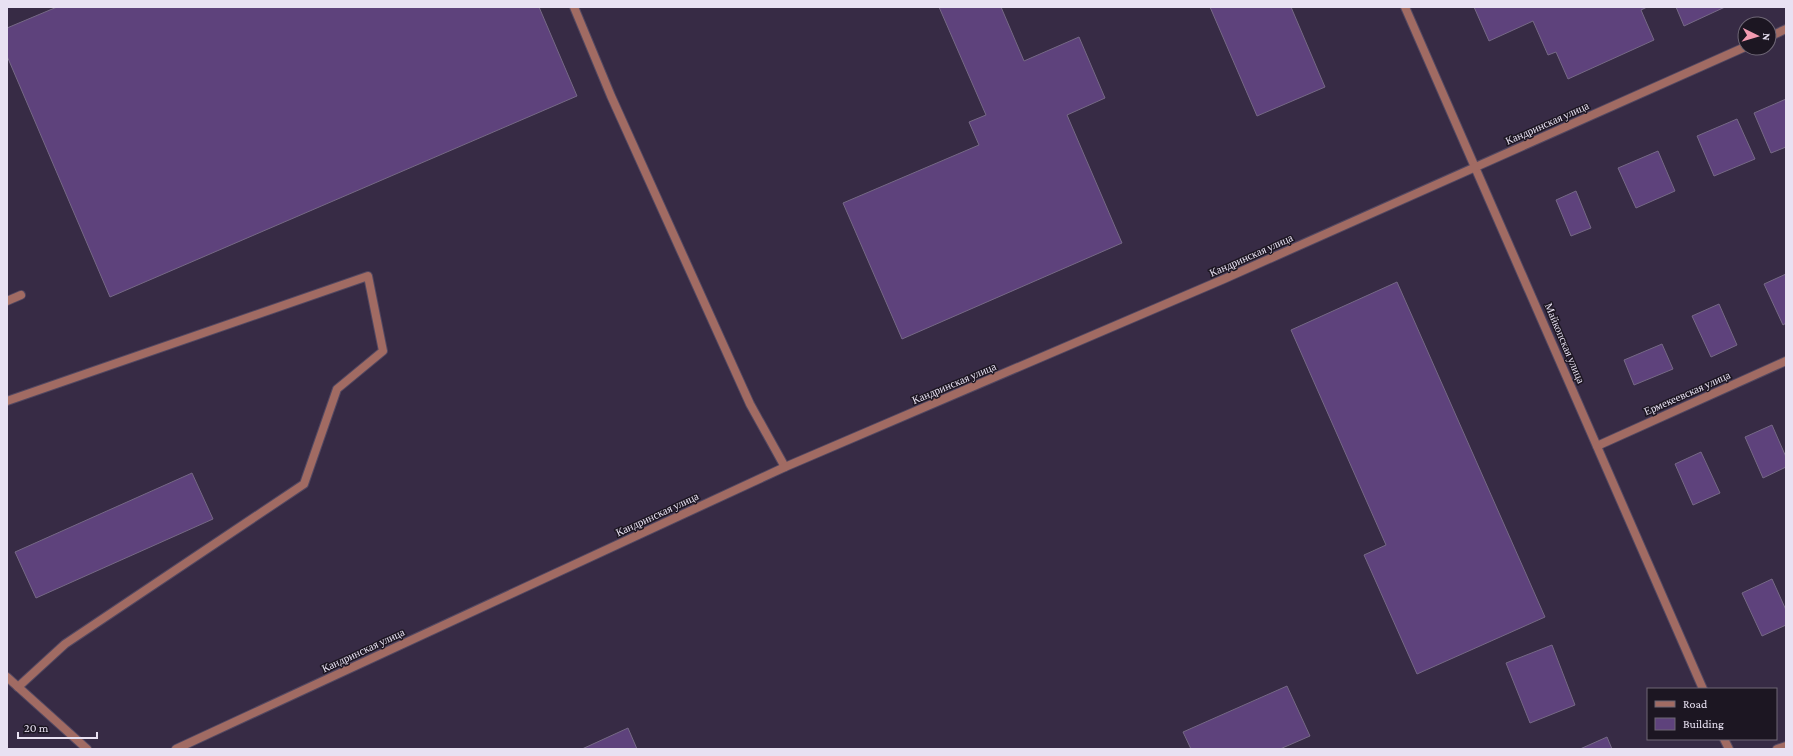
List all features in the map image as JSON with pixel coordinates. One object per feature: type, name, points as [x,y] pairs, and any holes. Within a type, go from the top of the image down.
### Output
[{"type":"street","points":[[574,7],[614,104],[750,404],[785,467]]},
{"type":"street","name":"Майкопская улица","points":[[1405,7],[1476,166],[1703,688]]},
{"type":"street","name":"Кандринская улица","points":[[176,749],[785,467],[1224,279],[1737,51]]},
{"type":"street","points":[[7,401],[368,276],[383,351],[337,389],[304,484],[65,644],[18,687]]},
{"type":"street","points":[[7,301],[21,295]]},
{"type":"street","name":"Ермекеевская улица","points":[[1597,446],[1786,361]]},
{"type":"street","points":[[7,677],[87,749]]},
{"type":"street","points":[[1724,740],[1729,749]]},
{"type":"street","points":[[1778,749],[1786,746]]},
{"type":"building","points":[[57,7],[539,7],[577,96],[110,297],[7,56],[7,28]]},
{"type":"building","points":[[939,7],[1001,7],[1024,61],[1079,37],[1105,98],[1067,115],[1122,243],[902,339],[843,203],[979,145],[969,122],[986,115]]},
{"type":"building","points":[[1210,7],[1291,7],[1325,87],[1257,116]]},
{"type":"building","points":[[1474,7],[1647,7],[1641,10],[1654,40],[1568,79],[1556,52],[1548,55],[1533,21],[1489,41]]},
{"type":"building","points":[[1676,7],[1725,7],[1684,26]]},
{"type":"building","points":[[1786,99],[1786,147],[1771,153],[1754,113]]},
{"type":"building","points":[[1737,119],[1755,159],[1714,176],[1697,136]]},
{"type":"building","points":[[1658,151],[1675,191],[1636,208],[1618,168]]},
{"type":"building","points":[[1576,191],[1591,228],[1571,236],[1556,200]]},
{"type":"building","points":[[1786,274],[1786,323],[1783,325],[1764,284]]},
{"type":"building","points":[[1397,282],[1545,617],[1417,674],[1364,555],[1386,545],[1291,330]]},
{"type":"building","points":[[1719,304],[1737,345],[1711,357],[1692,316]]},
{"type":"building","points":[[1662,344],[1673,369],[1634,385],[1624,360]]},
{"type":"building","points":[[1772,425],[1786,457],[1786,467],[1763,478],[1745,437]]},
{"type":"building","points":[[1701,452],[1720,493],[1693,505],[1675,464]]},
{"type":"building","points":[[192,473],[213,519],[36,598],[15,552]]},
{"type":"building","points":[[1772,579],[1786,610],[1786,625],[1762,636],[1742,593]]},
{"type":"building","points":[[1552,645],[1575,705],[1530,723],[1506,663]]},
{"type":"building","points":[[1287,686],[1310,736],[1280,749],[1191,749],[1183,732]]},
{"type":"building","points":[[628,728],[637,749],[582,749]]},
{"type":"building","points":[[1607,737],[1612,749],[1580,749]]}]
